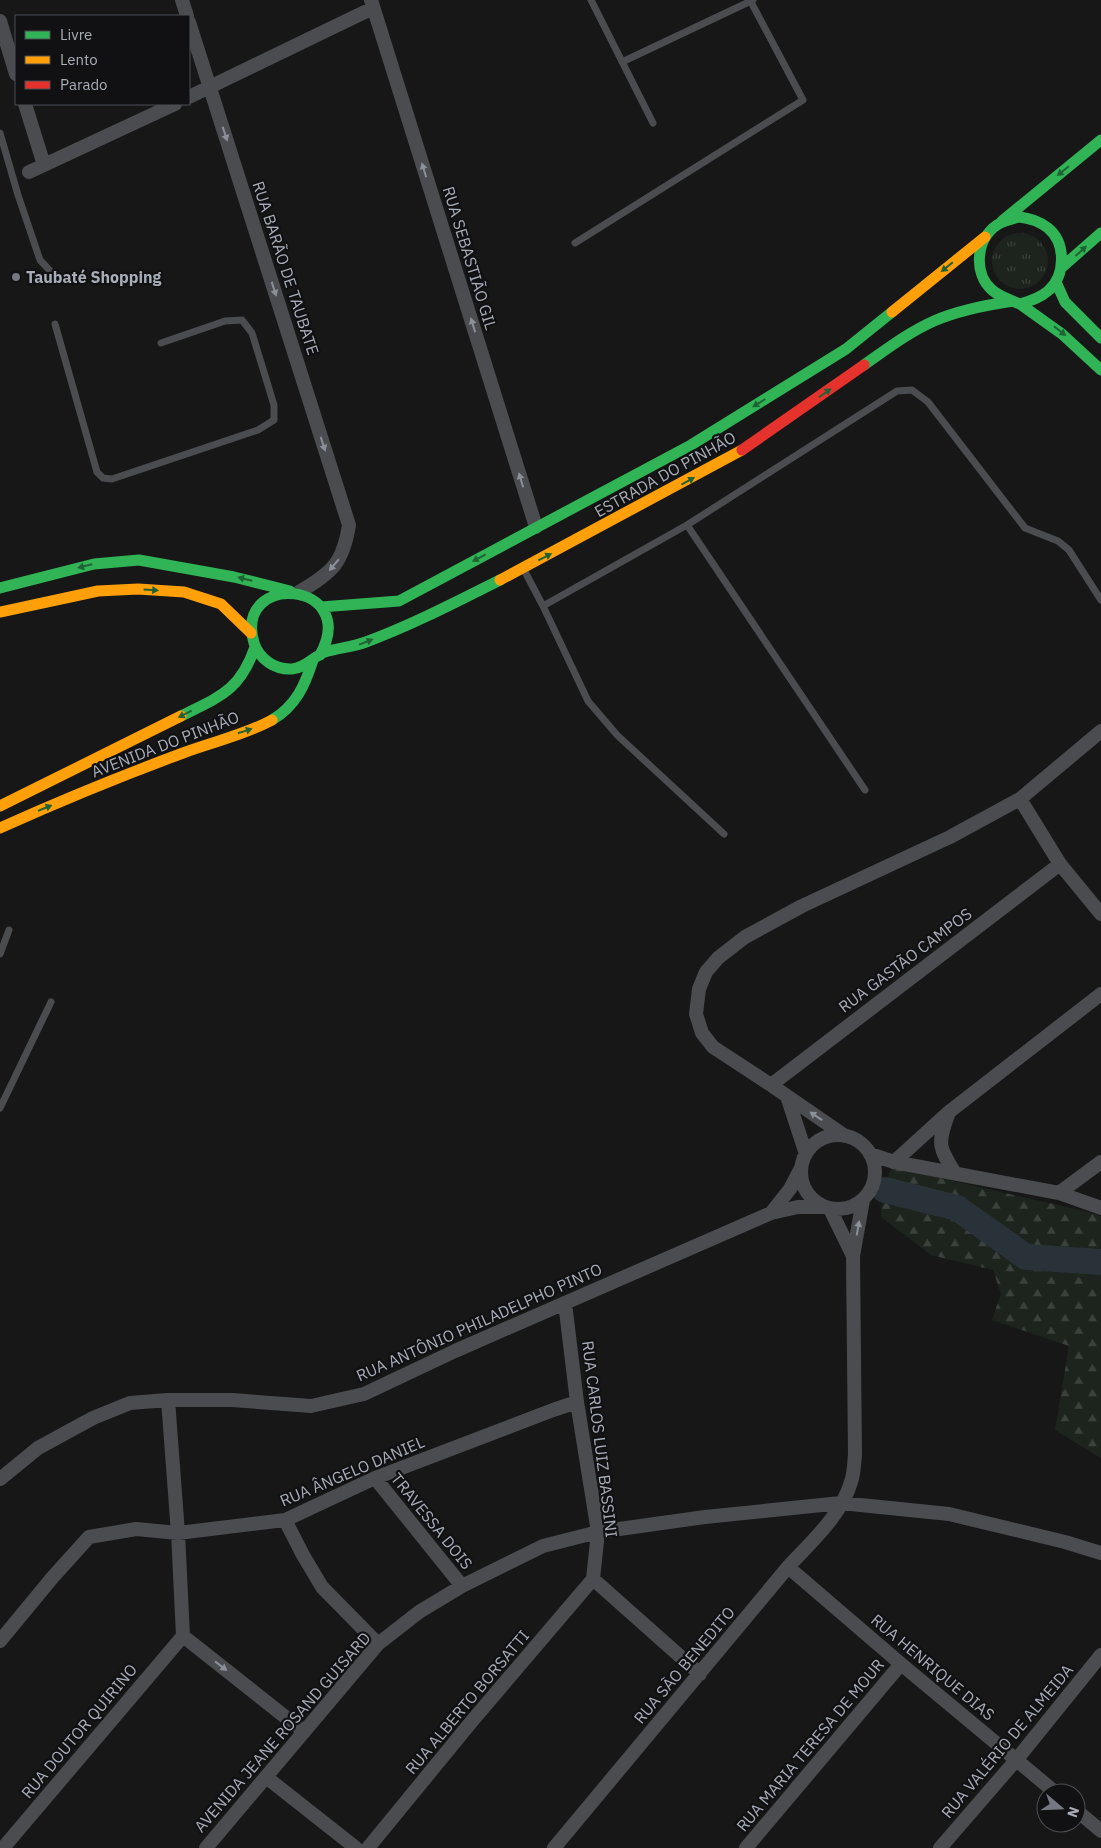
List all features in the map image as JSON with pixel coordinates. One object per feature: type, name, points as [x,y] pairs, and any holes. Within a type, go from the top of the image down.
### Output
[{"type":"street","points":[[182,0],[187,15]]},
{"type":"street","points":[[190,97],[372,4]]},
{"type":"street","name":"RUA SEBASTIÃO GIL","points":[[372,4],[536,527]]},
{"type":"street","points":[[0,21],[15,71]]},
{"type":"street","name":"RUA BARÃO DE TAUBATE","points":[[190,25],[349,525],[346,546],[339,560],[323,578],[296,592]]},
{"type":"street","points":[[25,105],[44,165]]},
{"type":"street","points":[[29,172],[173,105]]},
{"type":"street","points":[[1101,140],[995,226],[985,237],[979,256],[982,276],[990,288],[1000,296],[1017,302],[1078,346],[1101,370]]},
{"type":"street","points":[[995,226],[1006,220],[1019,217],[1031,218],[1053,232],[1060,243],[1061,268],[1056,282],[1044,294],[1017,302]]},
{"type":"street","points":[[1061,268],[1101,233]]},
{"type":"street","name":"ESTRADA DO PINHÃO","points":[[320,607],[399,601],[692,445],[846,349],[985,237]]},
{"type":"street","points":[[1056,282],[1065,302],[1101,338]]},
{"type":"street","name":"ESTRADA DO PINHÃO","points":[[316,658],[362,644],[425,617],[600,529],[743,451],[873,358],[925,325],[974,307],[1017,302]]},
{"type":"street","points":[[0,588],[94,564],[138,560],[234,577],[296,592],[311,598],[320,607],[326,618],[328,631],[326,644],[316,658],[298,668],[285,669],[273,665],[262,658],[255,647],[251,633],[252,621],[258,609],[267,599],[279,593],[296,592]]},
{"type":"street","points":[[0,612],[98,591],[138,589],[184,592],[221,604],[251,633]]},
{"type":"street","points":[[0,806],[220,696],[238,682],[251,659],[255,647]]},
{"type":"street","name":"AVENIDA DO PINHÃO","points":[[0,828],[41,809],[206,744],[267,724],[288,709],[302,691],[316,658]]},
{"type":"street","points":[[845,1136],[713,1048],[702,1033],[696,1014],[699,988],[706,972],[718,958],[753,932],[802,906],[950,837],[1020,800],[1101,731]]},
{"type":"street","points":[[1020,800],[1060,864],[1096,898],[1101,914]]},
{"type":"street","name":"RUA GASTÃO CAMPOS","points":[[771,1085],[1060,864]]},
{"type":"street","points":[[894,1162],[949,1112],[1101,994]]},
{"type":"street","points":[[771,1213],[790,1189],[804,1159],[813,1145],[823,1139],[845,1136],[855,1139],[870,1154],[874,1166],[874,1178],[870,1190],[863,1200],[854,1206],[845,1209],[827,1208],[816,1202],[808,1194],[801,1175],[804,1159],[787,1096]]},
{"type":"street","points":[[949,1112],[940,1136],[943,1155],[955,1174]]},
{"type":"street","points":[[870,1154],[894,1162],[1059,1193],[1101,1208]]},
{"type":"street","points":[[1059,1193],[1101,1162]]},
{"type":"street","points":[[853,1256],[863,1200]]},
{"type":"street","name":"RUA ANTÔNIO PHILADELPHO PINTO","points":[[0,1479],[38,1448],[93,1418],[130,1403],[168,1400],[232,1400],[311,1406],[364,1394],[456,1351],[771,1213],[798,1207],[827,1208]]},
{"type":"street","points":[[827,1208],[853,1256]]},
{"type":"street","name":"RUA SÃO BENEDITO","points":[[554,1848],[788,1567],[828,1523],[841,1503],[851,1482],[855,1455],[853,1256]]},
{"type":"street","name":"RUA CARLOS LUIZ BASSINI","points":[[565,1303],[577,1402],[598,1532],[593,1579]]},
{"type":"street","points":[[168,1400],[178,1533],[183,1636],[303,1731]]},
{"type":"street","name":"RUA ÂNGELO DANIEL","points":[[0,1641],[52,1578],[89,1538],[136,1529],[178,1533],[285,1520],[375,1478],[577,1402]]},
{"type":"street","name":"TRAVESSA DOIS","points":[[375,1478],[462,1586]]},
{"type":"street","name":"AVENIDA JEANE ROSAND GUISARD","points":[[206,1848],[378,1644],[419,1612],[462,1586],[543,1546],[598,1532],[841,1503],[949,1514],[1065,1542],[1101,1553]]},
{"type":"street","points":[[285,1520],[322,1587],[378,1644]]},
{"type":"street","name":"RUA HENRIQUE DIAS","points":[[788,1567],[1045,1783]]},
{"type":"street","points":[[593,1579],[700,1674]]},
{"type":"street","name":"RUA ALBERTO BORSATTI","points":[[368,1848],[593,1579]]},
{"type":"street","name":"RUA DOUTOR QUIRINO","points":[[3,1848],[183,1636]]},
{"type":"street","name":"RUA VALÉRIO DE ALMEIDA","points":[[940,1848],[1017,1759],[1101,1655]]},
{"type":"street","name":"RUA MARIA TERESA DE MOUR","points":[[746,1848],[901,1664]]},
{"type":"street","points":[[266,1777],[356,1848]]},
{"type":"street","points":[[1086,1818],[1101,1831]]},
{"type":"lane","points":[[591,0],[652,123]]},
{"type":"lane","points":[[575,243],[803,100],[751,0],[622,62]]},
{"type":"lane","points":[[0,133],[40,260],[53,274],[67,278],[83,279]]},
{"type":"lane","points":[[54,324],[97,472],[103,478],[112,479],[195,452],[258,430],[274,420],[274,405],[252,333],[242,320],[225,321],[161,343]]},
{"type":"lane","points":[[544,606],[687,524],[897,392],[912,390],[928,402],[1025,528],[1058,541],[1070,550],[1101,600]]},
{"type":"lane","points":[[687,524],[865,790]]},
{"type":"lane","points":[[523,568],[544,606],[588,701],[616,735],[724,834]]},
{"type":"lane","points":[[0,954],[8,930]]},
{"type":"lane","points":[[0,1108],[51,1002]]},
{"type":"green space","points":[[1020,233],[1031,235],[1040,241],[1046,250],[1048,261],[1046,272],[1040,281],[1031,287],[1020,289],[1009,287],[1000,281],[994,272],[992,261],[994,250],[1000,241],[1009,235]]},
{"type":"green space","points":[[892,1167],[1101,1216],[1101,1458],[1055,1430],[1069,1346],[992,1320],[1001,1294],[993,1270],[931,1255],[881,1217],[882,1191]]},
{"type":"waterway","points":[[885,1190],[957,1208],[1026,1257],[1101,1262]]},
{"type":"traffic: fast","points":[[1002,221],[1101,140]]},
{"type":"traffic: fast","points":[[1019,217],[1034,220],[1048,228],[1054,234],[1061,250],[1061,268],[1054,284],[1048,291],[1038,297],[1020,304],[998,295],[986,283],[982,275],[979,256],[981,247],[990,231],[999,224],[1019,217]]},
{"type":"traffic: fast","points":[[1061,268],[1101,233]]},
{"type":"traffic: fast","points":[[1056,282],[1065,302],[1101,338]]},
{"type":"traffic: fast","points":[[864,365],[907,336],[934,321],[973,308],[1013,301]]},
{"type":"traffic: fast","points":[[1020,304],[1062,334],[1101,370]]},
{"type":"traffic: fast","points":[[321,607],[399,601],[691,445],[846,349],[892,312]]},
{"type":"traffic: fast","points":[[0,588],[94,564],[139,560],[234,577],[290,591]]},
{"type":"traffic: fast","points":[[320,655],[328,630],[324,612],[312,599],[294,594],[276,595],[261,604],[252,620],[256,649],[268,662],[280,668],[292,669],[301,667],[325,652],[361,644],[400,628],[500,580]]},
{"type":"traffic: fast","points":[[181,716],[227,691],[242,674],[255,647]]},
{"type":"traffic: fast","points":[[272,720],[287,708],[298,694],[307,678],[313,660]]},
{"type":"traffic: slow","points":[[892,312],[985,237]]},
{"type":"traffic: slow","points":[[500,580],[742,450]]},
{"type":"traffic: slow","points":[[0,612],[98,591],[138,589],[184,592],[221,604],[251,633]]},
{"type":"traffic: slow","points":[[0,806],[181,716]]},
{"type":"traffic: slow","points":[[0,828],[114,780],[183,753],[251,730],[272,720]]},
{"type":"traffic: jam","points":[[742,450],[864,365]]},
{"type":"place","name":"Taubaté Shopping","points":[[16,277]]}]
